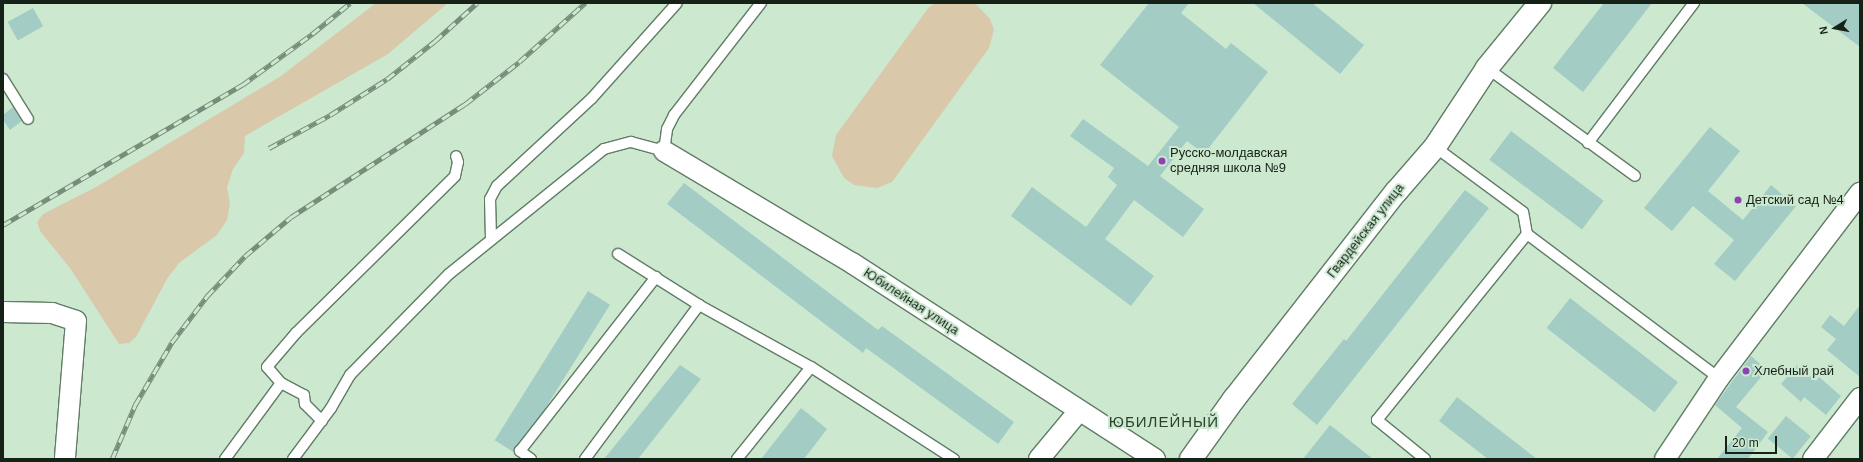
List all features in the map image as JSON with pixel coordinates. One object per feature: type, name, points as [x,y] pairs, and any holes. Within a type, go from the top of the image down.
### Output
[{"type":"street","name":"Гвардейская улица","points":[[1191,459],[1239,392],[1396,192],[1435,147],[1487,68],[1540,3]]},
{"type":"street","name":"Юбилейная улица","points":[[664,151],[852,263],[1078,412],[1155,459]]},
{"type":"street","points":[[1665,459],[1719,378],[1860,193]]},
{"type":"street","points":[[3,312],[52,313],[76,321],[65,459]]},
{"type":"street","points":[[1813,459],[1860,398]]},
{"type":"street","points":[[1039,459],[1078,412]]},
{"type":"lane","points":[[491,239],[490,199],[497,186],[592,98],[677,3]]},
{"type":"lane","points":[[293,459],[322,421],[350,375],[449,274],[491,239],[604,149],[631,142],[664,151],[667,129],[674,115],[761,3]]},
{"type":"lane","points":[[1588,143],[1694,3]]},
{"type":"lane","points":[[1487,68],[1635,176]]},
{"type":"lane","points":[[3,79],[28,119]]},
{"type":"lane","points":[[1435,147],[1523,212],[1528,234],[1719,378]]},
{"type":"lane","points":[[322,421],[305,404],[304,395],[281,384],[267,367],[296,333],[455,176],[458,162],[456,156]]},
{"type":"lane","points":[[1425,459],[1377,420],[1528,234]]},
{"type":"lane","points":[[618,254],[699,305],[811,367],[954,459]]},
{"type":"lane","points":[[531,459],[520,451],[656,277]]},
{"type":"lane","points":[[585,459],[699,305]]},
{"type":"lane","points":[[736,459],[811,367]]},
{"type":"lane","points":[[226,459],[281,384]]},
{"type":"shaded area","points":[[376,3],[448,3],[388,54],[245,136],[244,153],[233,169],[227,187],[230,203],[227,220],[217,235],[179,263],[167,279],[136,337],[129,343],[119,344],[70,268],[40,231],[37,222],[43,214],[96,187],[281,76]]},
{"type":"shaded area","points":[[936,3],[975,3],[990,19],[994,30],[989,48],[892,182],[877,188],[854,185],[844,178],[832,156],[836,135],[929,7]]},
{"type":"building","points":[[1149,3],[1189,3],[1181,13],[1226,49],[1231,43],[1268,72],[1204,154],[1187,141],[1160,176],[1204,209],[1183,237],[1134,200],[1105,239],[1154,276],[1131,306],[1011,216],[1032,187],[1086,227],[1117,185],[1108,177],[1114,168],[1070,136],[1083,119],[1148,166],[1179,127],[1100,65]]},
{"type":"building","points":[[1253,3],[1312,3],[1364,45],[1340,74]]},
{"type":"building","points":[[1604,3],[1652,3],[1583,92],[1553,68]]},
{"type":"building","points":[[1802,3],[1860,3],[1860,47]]},
{"type":"building","points":[[33,8],[43,26],[18,40],[8,22]]},
{"type":"building","points":[[13,107],[22,121],[10,130],[3,120],[3,115]]},
{"type":"building","points":[[1710,127],[1740,151],[1708,191],[1743,220],[1771,185],[1796,206],[1735,281],[1714,264],[1734,240],[1693,206],[1672,231],[1644,208]]},
{"type":"building","points":[[1511,131],[1604,201],[1582,230],[1489,160]]},
{"type":"building","points":[[684,183],[878,330],[882,326],[1014,422],[998,444],[866,348],[863,353],[667,204]]},
{"type":"building","points":[[1465,190],[1489,208],[1317,425],[1292,404],[1344,339],[1346,341]]},
{"type":"building","points":[[588,291],[610,305],[517,454],[495,440]]},
{"type":"building","points":[[1570,298],[1678,382],[1655,412],[1547,328]]},
{"type":"building","points":[[1860,305],[1860,377],[1827,350],[1836,339],[1821,327],[1830,315],[1844,326]]},
{"type":"building","points":[[1751,356],[1767,370],[1736,407],[1768,432],[1748,459],[1717,459],[1742,428],[1715,405]]},
{"type":"building","points":[[680,365],[701,379],[638,459],[604,459]]},
{"type":"building","points":[[1797,365],[1816,381],[1819,377],[1841,396],[1826,415],[1804,397],[1801,402],[1781,384]]},
{"type":"building","points":[[1457,397],[1537,459],[1488,459],[1439,421]]},
{"type":"building","points":[[801,408],[827,429],[804,459],[761,459]]},
{"type":"building","points":[[1786,416],[1811,436],[1793,459],[1768,439]]},
{"type":"building","points":[[1330,425],[1373,459],[1303,459]]},
{"type":"railway","points":[[3,225],[242,85],[312,34],[350,3]]},
{"type":"railway","points":[[269,148],[330,115],[387,79],[435,41],[477,3]]},
{"type":"railway","points":[[112,459],[135,405],[172,342],[207,296],[245,256],[291,217],[465,104],[519,62],[585,3]]},
{"type":"place","name":"Русско-молдавская средняя школа №9","points":[[1162,161]]},
{"type":"place","name":"Детский сад №4","points":[[1738,200]]},
{"type":"place","name":"Хлебный рай","points":[[1746,371]]},
{"type":"district","name":"ЮБИЛЕЙНЫЙ","points":[[1164,422]]}]
